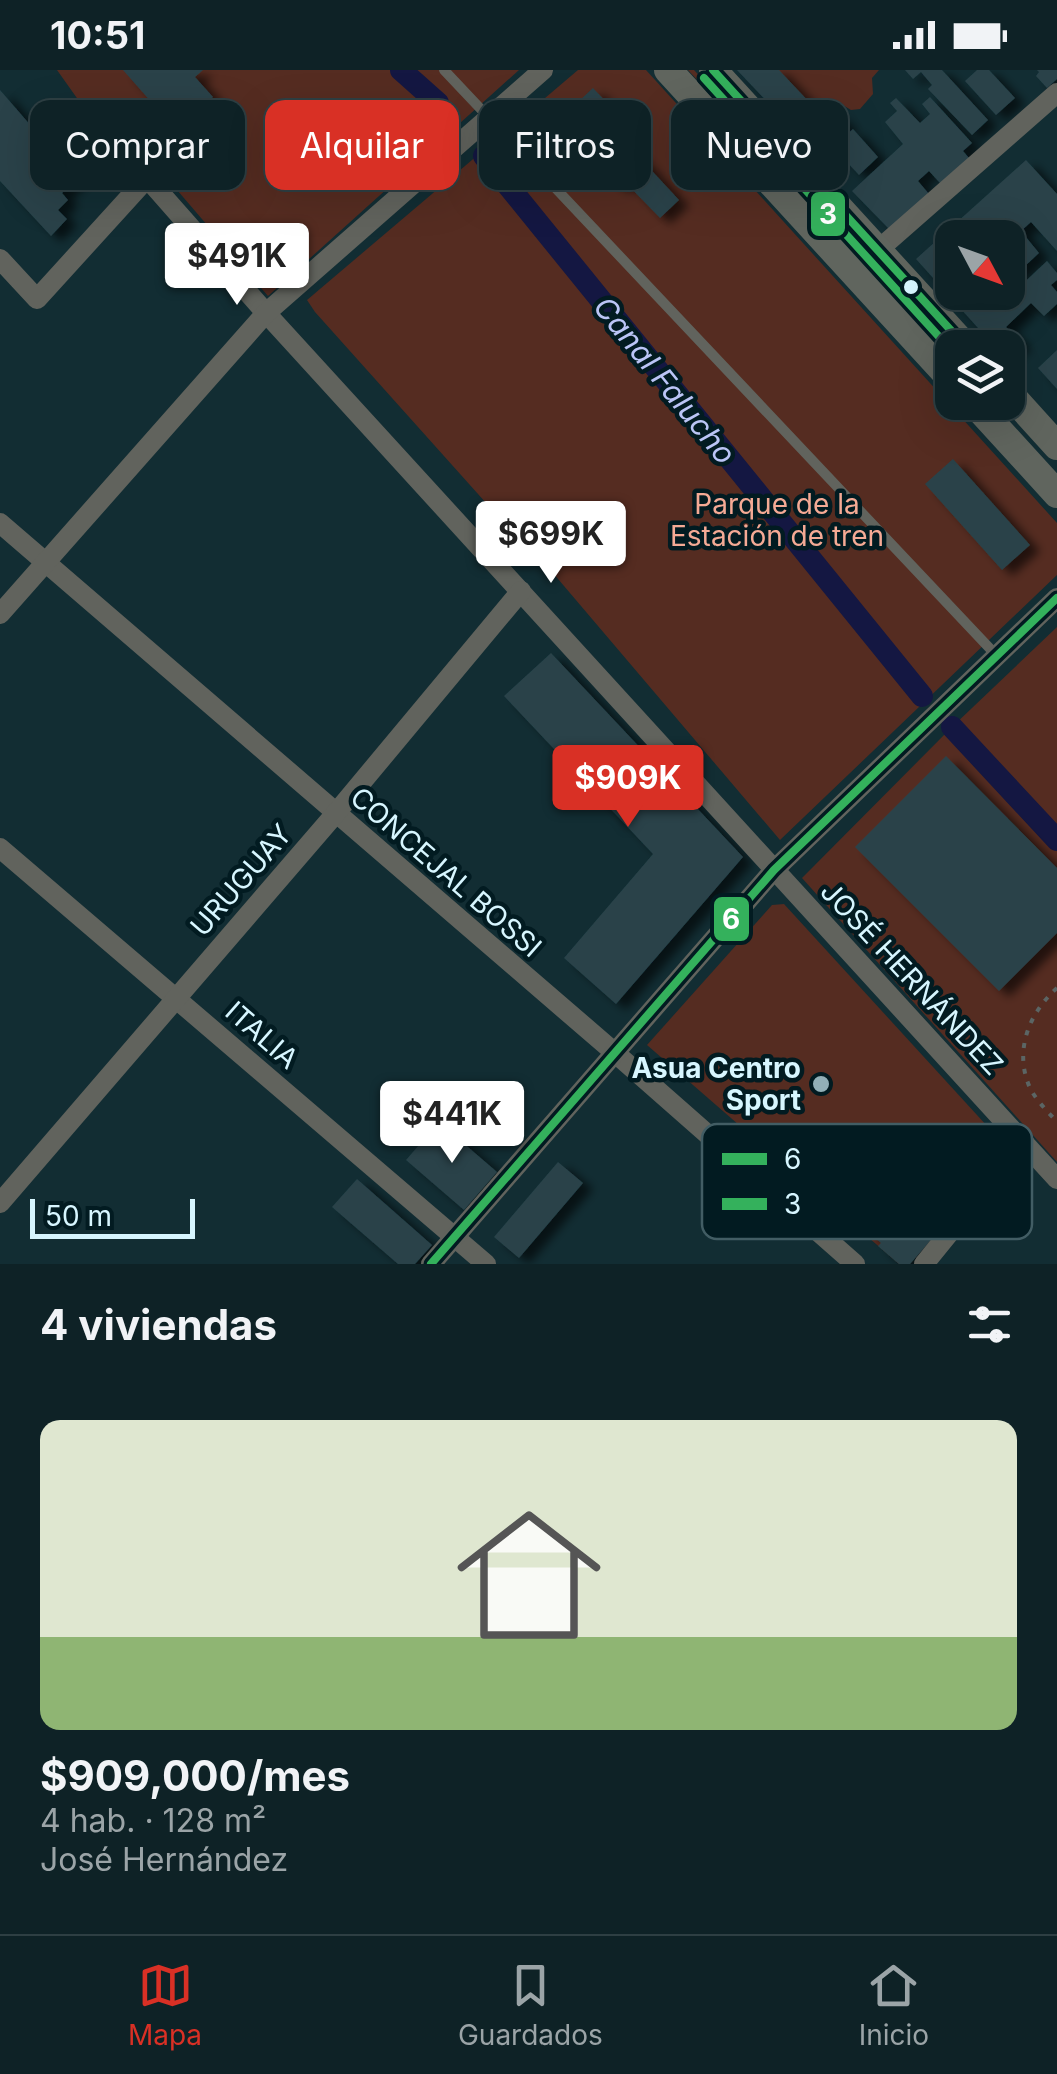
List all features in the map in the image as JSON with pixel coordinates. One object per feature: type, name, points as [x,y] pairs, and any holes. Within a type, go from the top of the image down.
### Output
[{"type":"main road","points":[[668,70],[935,361]]},
{"type":"main road","points":[[713,70],[951,330]]},
{"type":"main road","points":[[1025,411],[1057,446]]},
{"type":"main road","points":[[989,420],[1057,494]]},
{"type":"street","points":[[510,100],[543,70]]},
{"type":"street","points":[[853,272],[1057,93]]},
{"type":"street","points":[[0,614],[266,313],[479,128]]},
{"type":"street","name":"JOSÉ HERNÁNDEZ","points":[[0,259],[36,300],[147,178],[1008,1124]]},
{"type":"street","name":"CONCEJAL BOSSI","points":[[0,523],[702,1129]]},
{"type":"street","name":"URUGUAY","points":[[0,1204],[336,813],[521,590]]},
{"type":"street","points":[[431,1264],[774,870],[1057,598]]},
{"type":"street","name":"ITALIA","points":[[0,848],[486,1264]]},
{"type":"street","name":"JOSÉ HERNÁNDEZ","points":[[1032,1150],[1057,1179]]},
{"type":"street","name":"CONCEJAL BOSSI","points":[[827,1239],[855,1264]]},
{"type":"street","points":[[924,1264],[944,1239]]},
{"type":"lane","points":[[444,70],[479,108]]},
{"type":"lane","points":[[556,190],[996,655]]},
{"type":"path","points":[[1057,988],[1035,1012],[1022,1055],[1032,1090],[1057,1122]]},
{"type":"green space","points":[[57,70],[519,70],[486,100],[479,100],[479,106],[459,124],[459,100],[265,100],[265,190],[386,190],[268,296],[177,190],[245,190],[245,100],[78,100]]},
{"type":"green space","name":"Parque de la Estación de tren","points":[[578,70],[646,70],[673,100],[671,190],[755,190],[935,389],[935,420],[964,420],[1057,523],[1057,575],[780,840],[547,566],[521,542],[307,300],[437,190],[459,190],[459,171],[479,154],[479,190],[651,190],[651,100],[543,100]]},
{"type":"green space","points":[[688,70],[694,70],[722,100],[716,100]]},
{"type":"green space","points":[[772,70],[879,70],[872,78],[873,94],[860,109],[848,108],[848,100],[803,100]]},
{"type":"green space","points":[[799,190],[805,190],[855,244],[852,247]]},
{"type":"green space","points":[[1057,627],[1057,1162],[1032,1134],[1032,1124],[1023,1124],[802,878]]},
{"type":"green space","name":"Asua Centro Sport","points":[[784,904],[985,1124],[738,1124],[647,1045],[772,905]]},
{"type":"green space","name":"Asua Centro Sport","points":[[870,1239],[932,1239],[910,1264],[899,1264]]},
{"type":"building","points":[[123,70],[203,70],[195,77],[213,97],[210,100],[150,100]]},
{"type":"building","points":[[737,70],[779,70],[807,100],[766,100]]},
{"type":"building","points":[[905,70],[942,70],[988,120],[972,135],[928,89],[932,85],[921,72],[913,79]]},
{"type":"building","points":[[977,70],[989,70],[1015,98],[996,115],[965,81]]},
{"type":"building","points":[[1037,70],[1057,70],[1057,79],[1047,88],[1036,76]]},
{"type":"building","points":[[593,88],[604,100],[580,100]]},
{"type":"building","points":[[0,90],[30,125],[30,190],[65,190],[62,193],[68,200],[58,210],[67,219],[51,236],[0,181]]},
{"type":"building","points":[[930,97],[972,143],[963,151],[969,158],[940,183],[929,171],[918,181],[929,194],[889,229],[852,191],[903,144],[885,122],[897,111],[890,103],[896,98],[920,123],[930,114],[922,104]]},
{"type":"building","points":[[853,129],[878,157],[859,175],[848,163],[848,134]]},
{"type":"building","points":[[1026,160],[1057,194],[1057,251],[1031,222],[1025,227],[1025,220],[959,220]]},
{"type":"building","points":[[651,170],[679,200],[660,218],[633,190],[651,190]]},
{"type":"building","points":[[1025,236],[1039,253],[1025,266]]},
{"type":"building","points":[[935,242],[935,280],[916,259]]},
{"type":"building","points":[[1047,261],[1057,273],[1057,280],[1051,285],[1057,292],[1057,304],[1044,316],[1031,303],[1025,309],[1025,282]]},
{"type":"building","points":[[962,310],[1024,310],[1006,327],[1009,330],[980,330]]},
{"type":"building","points":[[1057,350],[1057,389],[1038,368]]},
{"type":"building","points":[[953,459],[1030,545],[1002,570],[925,484]]},
{"type":"building","points":[[551,653],[743,857],[616,1004],[564,958],[653,854],[504,696]]},
{"type":"building","points":[[946,756],[1057,868],[1057,933],[999,991],[855,847]]},
{"type":"building","points":[[439,1122],[497,1172],[464,1210],[406,1160]]},
{"type":"building","points":[[558,1162],[583,1183],[519,1258],[494,1237]]},
{"type":"building","points":[[357,1179],[432,1245],[415,1264],[398,1264],[332,1207]]},
{"type":"building","points":[[876,1239],[932,1239],[910,1264],[899,1264],[878,1246],[881,1243]]},
{"type":"waterway","name":"Canal Falucho","points":[[401,70],[435,100]]},
{"type":"waterway","name":"Canal Falucho","points":[[512,190],[922,696]]},
{"type":"waterway","name":"Canal Falucho","points":[[952,727],[1057,840]]},
{"type":"transit line","name":"6","points":[[713,70],[951,330]]},
{"type":"transit line","name":"3","points":[[704,78],[935,332]]},
{"type":"transit line","name":"6","points":[[431,1264],[774,870],[1057,598]]},
{"type":"place","name":"Asua Centro Sport","points":[[821,1084]]}]
